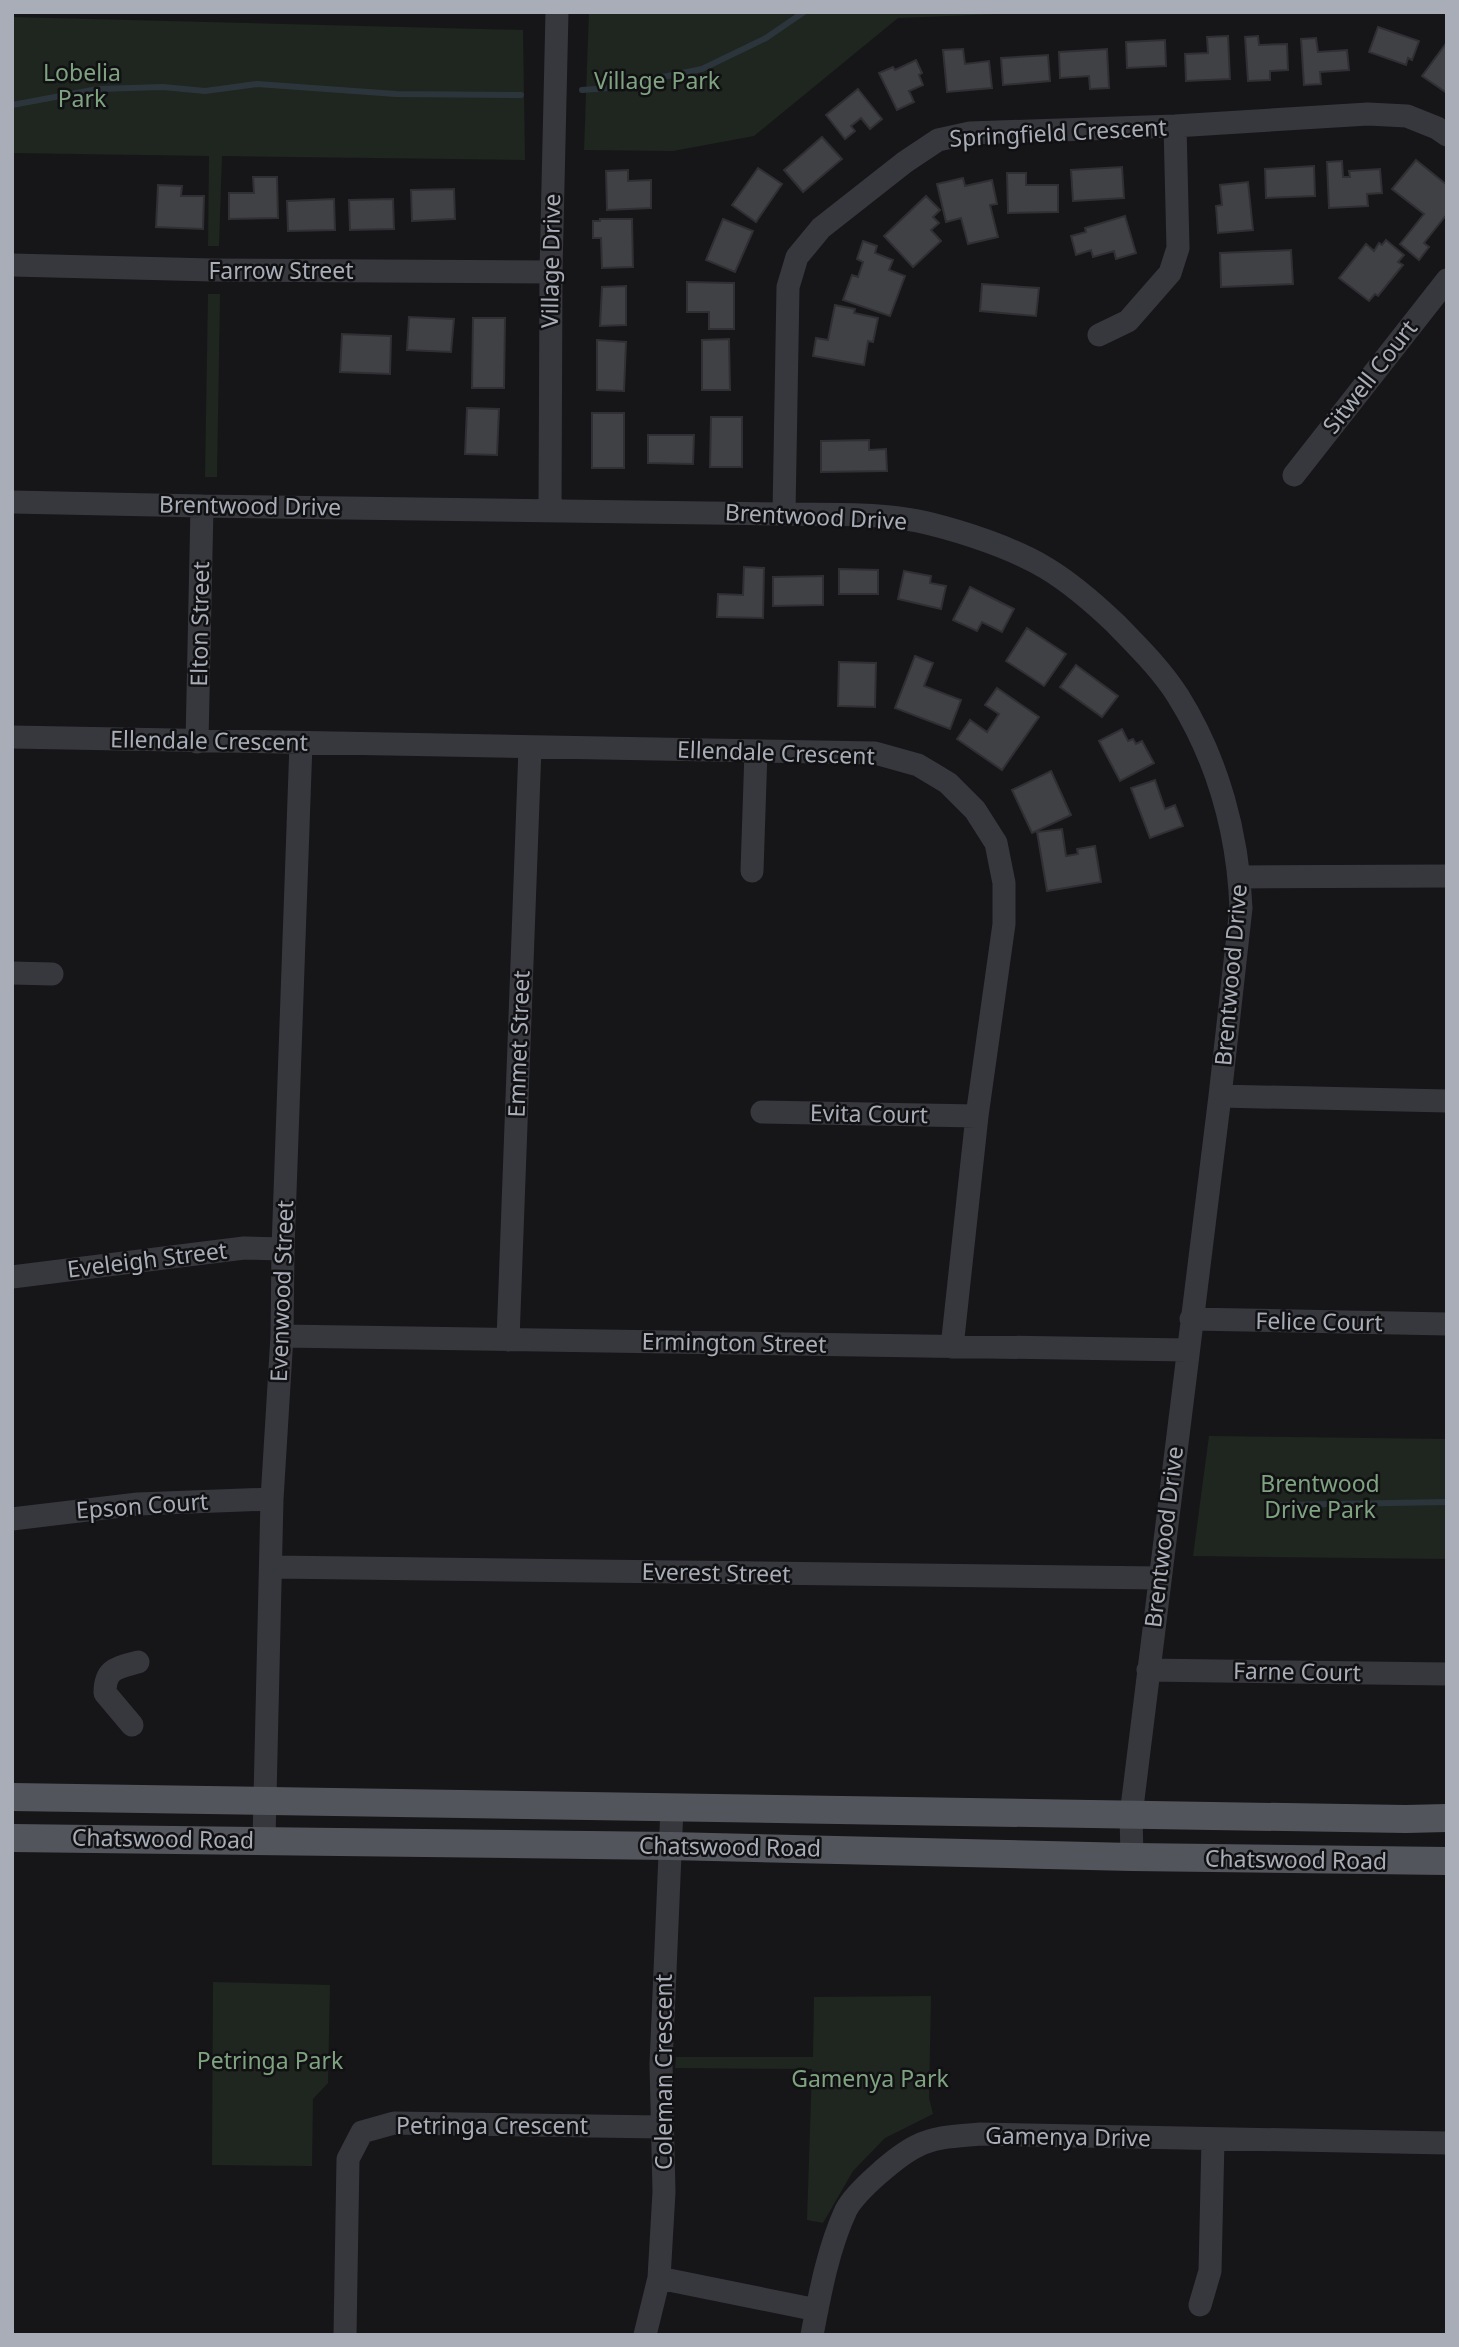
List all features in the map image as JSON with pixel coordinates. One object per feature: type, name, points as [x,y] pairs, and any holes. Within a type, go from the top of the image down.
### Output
[{"type":"main road","name":"Chatswood Road","points":[[12,1797],[1447,1818]]},
{"type":"main road","name":"Chatswood Road","points":[[12,1838],[671,1846],[1447,1861]]},
{"type":"street","name":"Village Drive","points":[[550,509],[556,12]]},
{"type":"street","name":"Springfield Crescent","points":[[784,514],[788,286],[797,257],[821,228],[905,162],[938,140],[970,133],[1175,126],[1368,114],[1407,116],[1447,135]]},
{"type":"street","points":[[1099,335],[1128,321],[1170,273],[1178,248],[1175,126]]},
{"type":"street","name":"Farrow Street","points":[[12,265],[212,270],[551,272]]},
{"type":"street","name":"Sitwell Court","points":[[1294,475],[1447,280]]},
{"type":"street","name":"Brentwood Drive","points":[[12,502],[784,514],[878,517],[925,523],[982,539],[1045,567],[1097,606],[1145,653],[1178,696],[1218,779],[1230,821],[1240,877],[1241,908],[1131,1815],[1132,1857]]},
{"type":"street","name":"Elton Street","points":[[197,742],[202,506]]},
{"type":"street","name":"Ellendale Crescent","points":[[12,737],[874,753],[918,765],[948,783],[975,810],[996,843],[1004,883],[1004,924],[977,1116],[952,1347]]},
{"type":"street","name":"Evenwood Street","points":[[264,1840],[272,1499],[282,1336],[302,743]]},
{"type":"street","name":"Emmet Street","points":[[508,1340],[530,748]]},
{"type":"street","points":[[752,871],[756,751]]},
{"type":"street","points":[[1240,877],[1447,876]]},
{"type":"street","points":[[12,973],[52,974]]},
{"type":"street","points":[[1220,1096],[1447,1101]]},
{"type":"street","name":"Evita Court","points":[[762,1112],[977,1116]]},
{"type":"street","name":"Eveleigh Street","points":[[12,1277],[244,1248],[283,1249]]},
{"type":"street","name":"Felice Court","points":[[1191,1320],[1447,1324]]},
{"type":"street","name":"Ermington Street","points":[[282,1336],[1187,1350]]},
{"type":"street","name":"Epson Court","points":[[12,1519],[138,1504],[272,1499]]},
{"type":"street","name":"Everest Street","points":[[272,1567],[1160,1578]]},
{"type":"street","points":[[132,1725],[105,1693],[105,1681],[108,1675],[119,1668],[138,1662]]},
{"type":"street","name":"Farne Court","points":[[1148,1670],[1447,1674]]},
{"type":"street","name":"Coleman Crescent","points":[[645,2335],[659,2278],[664,2192],[661,2064],[672,1808]]},
{"type":"street","name":"Petringa Crescent","points":[[345,2335],[348,2159],[362,2132],[394,2123],[661,2127]]},
{"type":"street","name":"Gamenya Drive","points":[[812,2335],[831,2250],[847,2208],[885,2168],[918,2145],[942,2138],[980,2134],[1447,2143]]},
{"type":"street","points":[[1200,2305],[1210,2271],[1213,2140]]},
{"type":"street","points":[[659,2278],[817,2310]]},
{"type":"green space","name":"Village Park","points":[[589,12],[1053,12],[898,18],[754,136],[673,151],[584,150]]},
{"type":"green space","name":"Lobelia Park","points":[[12,17],[523,30],[525,160],[222,156],[219,246],[208,246],[209,156],[12,153]]},
{"type":"green space","points":[[208,294],[220,294],[217,477],[205,477]]},
{"type":"green space","name":"Brentwood Drive Park","points":[[1209,1436],[1447,1439],[1447,1559],[1193,1556]]},
{"type":"green space","name":"Petringa Park","points":[[213,1982],[330,1985],[328,2083],[313,2099],[312,2166],[212,2165]]},
{"type":"green space","name":"Gamenya Park","points":[[931,1996],[929,2098],[933,2114],[885,2138],[853,2171],[823,2223],[807,2220],[812,2069],[675,2068],[676,2057],[813,2057],[814,1997]]},
{"type":"building","points":[[1378,27],[1419,41],[1412,60],[1408,58],[1406,65],[1369,52]]},
{"type":"building","points":[[1228,36],[1230,79],[1186,81],[1185,54],[1208,53],[1207,37]]},
{"type":"building","points":[[1258,36],[1259,45],[1287,44],[1288,70],[1270,71],[1270,80],[1248,81],[1245,37]]},
{"type":"building","points":[[1316,38],[1318,52],[1347,50],[1349,70],[1320,72],[1321,84],[1304,85],[1301,39]]},
{"type":"building","points":[[1165,40],[1166,66],[1127,68],[1126,42]]},
{"type":"building","points":[[1447,42],[1447,93],[1422,76]]},
{"type":"building","points":[[963,49],[965,64],[989,61],[992,88],[947,92],[943,50]]},
{"type":"building","points":[[1107,49],[1109,88],[1090,89],[1089,76],[1060,78],[1059,52]]},
{"type":"building","points":[[1048,55],[1050,81],[1003,85],[1001,58]]},
{"type":"building","points":[[916,60],[922,73],[919,75],[923,85],[909,91],[914,102],[897,110],[879,73],[893,67],[895,70]]},
{"type":"building","points":[[858,89],[882,119],[870,129],[861,118],[851,126],[855,131],[845,139],[826,115]]},
{"type":"building","points":[[822,137],[842,159],[803,192],[784,170]]},
{"type":"building","points":[[1416,160],[1447,185],[1447,214],[1424,243],[1429,247],[1419,260],[1400,244],[1424,214],[1392,189]]},
{"type":"building","points":[[1342,161],[1343,177],[1350,177],[1349,171],[1380,169],[1382,193],[1367,194],[1368,206],[1329,208],[1327,162]]},
{"type":"building","points":[[1314,166],[1315,196],[1266,198],[1265,169]]},
{"type":"building","points":[[1122,167],[1124,198],[1073,201],[1071,170]]},
{"type":"building","points":[[758,168],[782,184],[756,222],[732,205]]},
{"type":"building","points":[[628,170],[628,181],[651,180],[651,208],[607,210],[606,171]]},
{"type":"building","points":[[1007,173],[1026,173],[1026,185],[1058,185],[1058,212],[1008,213]]},
{"type":"building","points":[[253,177],[277,177],[278,218],[229,219],[229,193],[254,193]]},
{"type":"building","points":[[963,178],[965,186],[992,180],[997,204],[990,205],[998,237],[968,244],[961,218],[946,222],[937,184]]},
{"type":"building","points":[[1248,182],[1253,230],[1218,233],[1216,206],[1222,205],[1220,185]]},
{"type":"building","points":[[158,185],[182,186],[181,196],[204,196],[203,229],[156,227]]},
{"type":"building","points":[[454,189],[455,219],[412,221],[411,190]]},
{"type":"building","points":[[926,196],[940,210],[933,217],[939,223],[931,230],[941,241],[913,267],[884,236]]},
{"type":"building","points":[[334,199],[335,230],[288,231],[287,201]]},
{"type":"building","points":[[393,199],[394,229],[350,230],[349,200]]},
{"type":"building","points":[[1125,216],[1136,253],[1116,259],[1114,251],[1093,257],[1091,250],[1076,255],[1071,236],[1086,232],[1085,228]]},
{"type":"building","points":[[632,219],[633,267],[602,268],[601,238],[593,238],[593,221]]},
{"type":"building","points":[[723,219],[753,231],[735,272],[706,260]]},
{"type":"building","points":[[1386,240],[1404,255],[1398,262],[1403,265],[1378,296],[1375,294],[1369,301],[1339,278],[1366,244],[1374,251],[1379,243],[1382,245]]},
{"type":"building","points":[[863,241],[877,246],[875,253],[893,260],[889,270],[905,276],[890,316],[843,300],[852,275],[858,277],[863,262],[857,259]]},
{"type":"building","points":[[1291,250],[1293,284],[1221,287],[1220,253]]},
{"type":"building","points":[[687,282],[734,283],[734,329],[709,329],[709,312],[687,312]]},
{"type":"building","points":[[982,284],[1039,288],[1036,316],[980,311]]},
{"type":"building","points":[[626,286],[626,325],[600,326],[602,287]]},
{"type":"building","points":[[835,305],[855,309],[854,313],[878,318],[873,342],[868,341],[864,365],[813,356],[816,338],[828,340]]},
{"type":"building","points":[[409,317],[454,319],[451,352],[407,350]]},
{"type":"building","points":[[473,318],[505,318],[504,388],[472,388]]},
{"type":"building","points":[[342,334],[391,336],[390,374],[340,372]]},
{"type":"building","points":[[729,339],[730,390],[702,390],[702,340]]},
{"type":"building","points":[[597,340],[626,342],[624,391],[597,390]]},
{"type":"building","points":[[467,408],[499,409],[497,455],[465,454]]},
{"type":"building","points":[[592,413],[624,413],[624,468],[592,468]]},
{"type":"building","points":[[711,417],[742,417],[742,467],[710,467]]},
{"type":"building","points":[[648,435],[694,435],[693,464],[648,463]]},
{"type":"building","points":[[869,440],[869,450],[886,449],[887,471],[821,472],[821,441]]},
{"type":"building","points":[[744,567],[764,568],[763,618],[717,617],[718,594],[743,595]]},
{"type":"building","points":[[839,569],[878,570],[878,594],[839,594]]},
{"type":"building","points":[[904,571],[931,576],[930,583],[946,586],[941,609],[898,599]]},
{"type":"building","points":[[823,576],[823,605],[773,606],[773,577]]},
{"type":"building","points":[[970,587],[1014,609],[1002,632],[982,622],[977,631],[953,620]]},
{"type":"building","points":[[1027,628],[1066,654],[1044,686],[1006,661]]},
{"type":"building","points":[[915,656],[933,663],[924,686],[961,700],[950,729],[895,708]]},
{"type":"building","points":[[839,662],[876,663],[875,707],[838,706]]},
{"type":"building","points":[[1076,665],[1118,696],[1102,717],[1060,687]]},
{"type":"building","points":[[997,688],[1039,717],[1002,770],[957,739],[970,720],[987,732],[999,714],[985,705]]},
{"type":"building","points":[[1122,729],[1128,741],[1133,739],[1136,744],[1142,741],[1154,763],[1120,781],[1099,741]]},
{"type":"building","points":[[1051,771],[1071,815],[1032,833],[1012,790]]},
{"type":"building","points":[[1155,780],[1165,809],[1175,805],[1183,826],[1150,838],[1131,788]]},
{"type":"building","points":[[1062,829],[1066,856],[1078,854],[1077,849],[1095,846],[1101,882],[1047,891],[1037,832]]},
{"type":"waterway","points":[[582,90],[608,88],[702,69],[766,38],[804,12]]},
{"type":"waterway","points":[[12,105],[98,89],[163,87],[205,91],[257,84],[396,94],[521,95]]},
{"type":"waterway","points":[[1279,1505],[1447,1502]]}]
